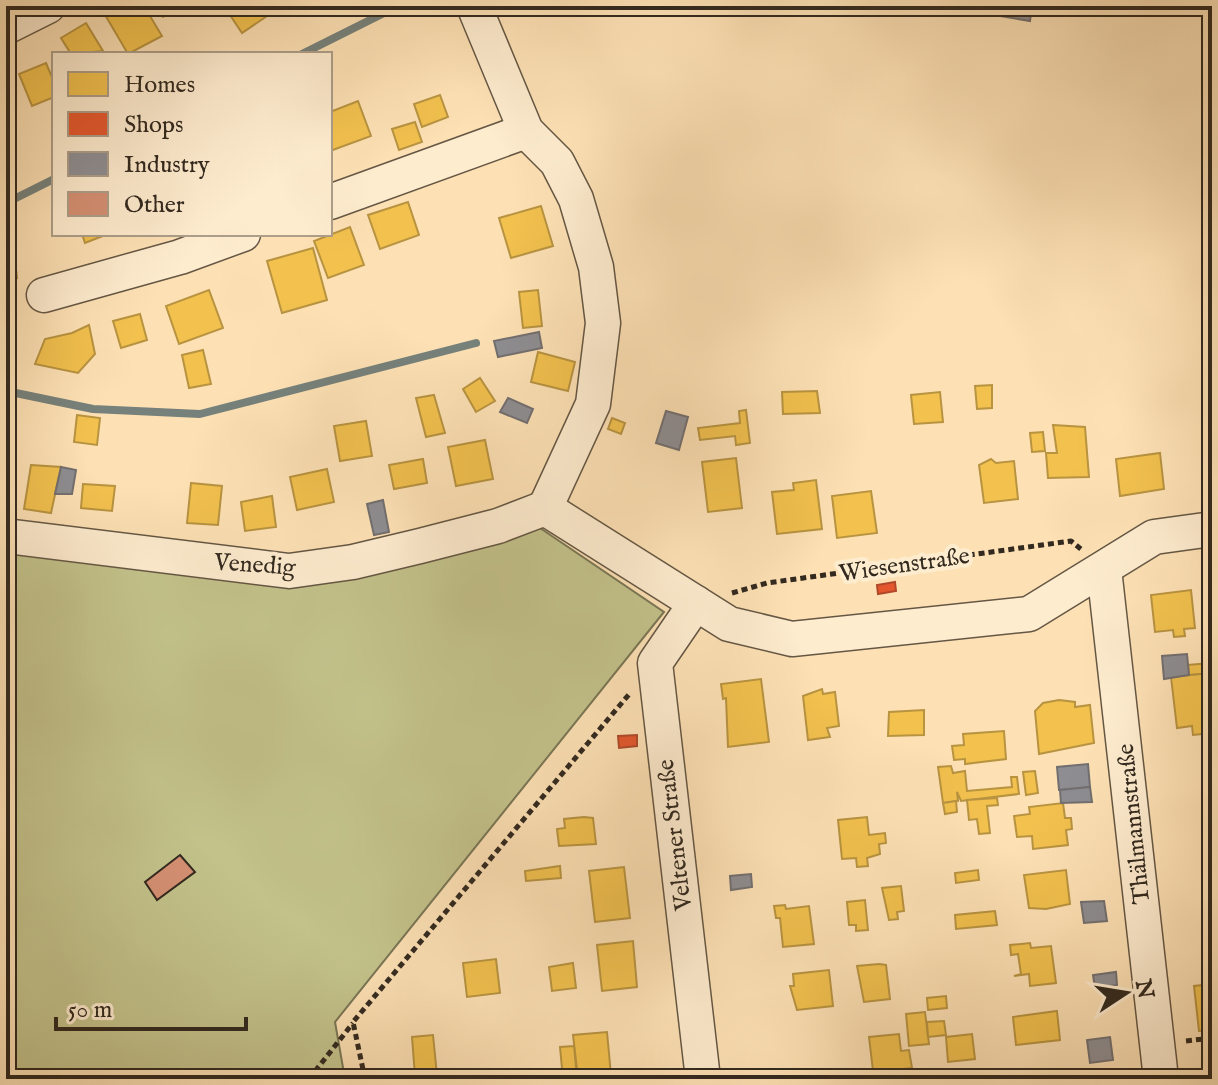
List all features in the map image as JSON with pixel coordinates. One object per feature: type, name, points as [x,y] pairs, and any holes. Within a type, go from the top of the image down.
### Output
[{"type":"street","points":[[6,27],[48,6]]},
{"type":"street","points":[[474,6],[526,131],[557,162],[576,199],[596,267],[603,323],[593,404],[545,508],[729,624],[792,639],[1029,614],[1154,537],[1212,529]]},
{"type":"street","points":[[332,201],[526,131]]},
{"type":"street","points":[[44,295],[180,257],[238,236]]},
{"type":"street","name":"Venedig","points":[[6,536],[289,571],[353,562],[420,546],[498,526],[545,508]]},
{"type":"street","name":"Thälmannstraße","points":[[1104,569],[1161,1079]]},
{"type":"street","points":[[655,663],[696,603]]},
{"type":"street","name":"Veltener Straße","points":[[655,663],[703,1079]]},
{"type":"path","name":"Wiesenstraße","points":[[696,603],[767,583],[1071,541],[1104,569]]},
{"type":"path","points":[[309,1079],[353,1022],[655,663]]},
{"type":"path","points":[[353,1022],[365,1079]]},
{"type":"shaded area","points":[[540,528],[664,612],[335,1022],[345,1079],[6,1079],[6,552],[376,570]]},
{"type":"building: Homes","points":[[116,6],[144,6],[162,36],[127,52],[104,13]]},
{"type":"building: Homes","points":[[156,6],[181,6],[163,17]]},
{"type":"building: Homes","points":[[244,6],[269,6],[273,12],[242,33],[230,15]]},
{"type":"building: Homes","points":[[86,23],[103,51],[70,52],[61,38]]},
{"type":"building: Homes","points":[[46,63],[52,77],[52,98],[32,106],[19,74]]},
{"type":"building: Homes","points":[[6,91],[15,107],[6,112]]},
{"type":"building: Homes","points":[[440,95],[448,117],[422,127],[414,104]]},
{"type":"building: Homes","points":[[358,101],[371,136],[332,150],[332,111]]},
{"type":"building: Homes","points":[[415,122],[422,142],[399,150],[392,129]]},
{"type":"building: Homes","points":[[408,202],[419,235],[380,249],[368,215]]},
{"type":"building: Homes","points":[[541,206],[553,246],[511,258],[499,218]]},
{"type":"building: Homes","points":[[11,226],[17,278],[6,279],[6,227]]},
{"type":"building: Homes","points":[[350,227],[364,265],[328,278],[314,241]]},
{"type":"building: Homes","points":[[83,236],[103,236],[85,243]]},
{"type":"building: Homes","points":[[313,248],[327,300],[282,313],[267,261]]},
{"type":"building: Homes","points":[[209,290],[223,328],[179,344],[166,306]]},
{"type":"building: Homes","points":[[538,290],[542,326],[523,328],[519,292]]},
{"type":"building: Homes","points":[[140,314],[147,340],[121,348],[113,321]]},
{"type":"building: Homes","points":[[89,325],[95,354],[78,373],[35,364],[45,339],[72,333]]},
{"type":"building: Homes","points":[[203,350],[211,384],[189,388],[182,355]]},
{"type":"building: Homes","points":[[538,352],[575,362],[568,391],[531,382]]},
{"type":"building: Homes","points":[[480,378],[495,401],[476,412],[463,389]]},
{"type":"building: Homes","points":[[992,385],[992,408],[977,409],[975,386]]},
{"type":"building: Homes","points":[[817,391],[820,413],[783,414],[782,392]]},
{"type":"building: Homes","points":[[940,392],[943,422],[914,424],[911,395]]},
{"type":"building: Homes","points":[[434,395],[445,433],[426,437],[416,398]]},
{"type":"building: Homes","points":[[1212,395],[1212,418],[1202,418],[1203,396]]},
{"type":"building: Homes","points":[[746,410],[750,443],[736,445],[735,436],[700,440],[698,428],[740,423],[739,411]]},
{"type":"building: Homes","points":[[77,415],[100,418],[97,445],[74,442]]},
{"type":"building: Homes","points":[[612,418],[625,423],[621,434],[608,429]]},
{"type":"building: Homes","points":[[366,421],[372,456],[340,461],[334,426]]},
{"type":"building: Homes","points":[[1053,425],[1085,427],[1089,477],[1048,478],[1046,453],[1057,453]]},
{"type":"building: Homes","points":[[1043,432],[1045,451],[1032,452],[1030,433]]},
{"type":"building: Homes","points":[[485,440],[493,479],[456,486],[448,447]]},
{"type":"building: Homes","points":[[1160,453],[1164,489],[1120,496],[1116,459]]},
{"type":"building: Homes","points":[[736,458],[742,508],[708,512],[702,462]]},
{"type":"building: Homes","points":[[423,459],[427,483],[394,489],[389,465]]},
{"type":"building: Homes","points":[[991,459],[996,463],[1014,461],[1018,499],[984,503],[979,465]]},
{"type":"building: Homes","points":[[31,465],[61,467],[51,513],[24,509]]},
{"type":"building: Homes","points":[[327,469],[334,502],[297,510],[290,477]]},
{"type":"building: Homes","points":[[816,480],[822,529],[777,534],[772,492],[794,490],[793,483]]},
{"type":"building: Homes","points":[[191,483],[222,486],[218,525],[187,523]]},
{"type":"building: Homes","points":[[83,484],[115,486],[112,511],[81,508]]},
{"type":"building: Homes","points":[[871,491],[877,533],[837,538],[832,496]]},
{"type":"building: Homes","points":[[272,496],[276,527],[245,531],[241,502]]},
{"type":"building: Homes","points":[[1191,590],[1195,628],[1184,629],[1185,636],[1174,637],[1173,630],[1155,632],[1151,595]]},
{"type":"building: Homes","points":[[1210,663],[1211,673],[1189,675],[1188,665]]},
{"type":"building: Homes","points":[[1211,673],[1212,733],[1193,735],[1192,726],[1177,728],[1171,677]]},
{"type":"building: Homes","points":[[761,679],[769,742],[728,747],[726,698],[723,699],[721,684]]},
{"type":"building: Homes","points":[[822,689],[823,694],[835,692],[839,726],[827,728],[830,737],[808,740],[803,696]]},
{"type":"building: Homes","points":[[1059,700],[1075,702],[1075,707],[1090,705],[1094,743],[1039,754],[1035,711],[1043,703]]},
{"type":"building: Homes","points":[[924,710],[924,735],[888,736],[889,712]]},
{"type":"building: Homes","points":[[1004,731],[1006,759],[965,764],[965,759],[954,760],[952,746],[964,745],[963,734]]},
{"type":"building: Homes","points":[[951,766],[953,773],[965,771],[967,791],[1012,787],[1011,777],[1017,777],[1019,794],[961,801],[957,792],[958,801],[943,803],[938,767]]},
{"type":"building: Homes","points":[[1035,771],[1038,793],[1026,795],[1023,772]]},
{"type":"building: Homes","points":[[997,798],[998,805],[987,806],[990,833],[979,834],[977,819],[969,820],[967,800]]},
{"type":"building: Homes","points":[[956,801],[957,812],[945,814],[943,803]]},
{"type":"building: Homes","points":[[1063,803],[1065,818],[1071,818],[1072,829],[1066,830],[1068,845],[1033,849],[1032,836],[1017,837],[1014,816],[1030,814],[1029,807]]},
{"type":"building: Homes","points":[[867,817],[869,835],[885,833],[886,843],[879,844],[880,854],[867,858],[868,866],[857,867],[856,858],[842,859],[838,820]]},
{"type":"building: Homes","points":[[593,818],[596,844],[559,846],[557,829],[565,828],[564,819]]},
{"type":"building: Homes","points":[[560,866],[561,878],[526,881],[525,871]]},
{"type":"building: Homes","points":[[624,867],[630,918],[595,922],[589,871]]},
{"type":"building: Homes","points":[[978,870],[979,880],[956,883],[955,873]]},
{"type":"building: Homes","points":[[1066,870],[1070,904],[1046,909],[1029,908],[1024,875]]},
{"type":"building: Homes","points":[[901,886],[904,911],[897,912],[898,919],[889,920],[882,888]]},
{"type":"building: Homes","points":[[865,900],[868,930],[856,931],[856,925],[849,925],[847,902]]},
{"type":"building: Homes","points":[[785,905],[786,909],[809,906],[814,944],[783,947],[780,918],[776,918],[774,906]]},
{"type":"building: Homes","points":[[1212,907],[1212,952],[1209,953],[1205,924],[1211,923]]},
{"type":"building: Homes","points":[[995,911],[997,925],[956,929],[955,915]]},
{"type":"building: Homes","points":[[633,941],[637,987],[602,991],[597,945]]},
{"type":"building: Homes","points":[[1030,943],[1031,948],[1051,946],[1056,983],[1030,986],[1029,974],[1014,976],[1021,974],[1018,954],[1011,955],[1010,945]]},
{"type":"building: Homes","points":[[496,959],[500,993],[467,997],[463,963]]},
{"type":"building: Homes","points":[[573,963],[576,988],[552,991],[549,967]]},
{"type":"building: Homes","points":[[886,965],[890,999],[864,1002],[857,966]]},
{"type":"building: Homes","points":[[829,970],[833,1006],[797,1010],[790,986],[794,986],[793,974]]},
{"type":"building: Homes","points":[[1212,984],[1212,1030],[1199,1031],[1194,986]]},
{"type":"building: Homes","points":[[946,996],[947,1008],[928,1010],[927,998]]},
{"type":"building: Homes","points":[[1057,1011],[1060,1040],[1016,1045],[1013,1017]]},
{"type":"building: Homes","points":[[925,1012],[929,1044],[909,1046],[906,1014]]},
{"type":"building: Homes","points":[[944,1021],[946,1035],[928,1037],[927,1022]]},
{"type":"building: Homes","points":[[607,1032],[611,1075],[578,1078],[573,1035]]},
{"type":"building: Homes","points":[[899,1034],[901,1051],[909,1050],[912,1068],[904,1069],[904,1075],[874,1079],[869,1037]]},
{"type":"building: Homes","points":[[972,1034],[975,1059],[948,1062],[946,1037]]},
{"type":"building: Homes","points":[[433,1035],[437,1075],[415,1076],[412,1037]]},
{"type":"building: Homes","points":[[574,1046],[577,1078],[563,1079],[560,1047]]},
{"type":"building: Shops","points":[[895,582],[896,591],[878,594],[877,585]]},
{"type":"building: Shops","points":[[637,735],[637,746],[619,748],[618,736]]},
{"type":"building: Industry","points":[[995,6],[1032,6],[1030,21],[994,15]]},
{"type":"building: Industry","points":[[539,332],[542,348],[498,357],[494,341]]},
{"type":"building: Industry","points":[[508,398],[533,409],[527,423],[500,412]]},
{"type":"building: Industry","points":[[666,411],[688,417],[679,450],[656,443]]},
{"type":"building: Industry","points":[[61,467],[76,470],[72,494],[55,494]]},
{"type":"building: Industry","points":[[383,500],[389,532],[374,535],[367,504]]},
{"type":"building: Industry","points":[[1187,654],[1189,675],[1164,679],[1162,656]]},
{"type":"building: Industry","points":[[1088,764],[1090,787],[1059,790],[1057,767]]},
{"type":"building: Industry","points":[[1090,787],[1092,802],[1061,803],[1060,790]]},
{"type":"building: Industry","points":[[751,874],[752,887],[731,890],[730,876]]},
{"type":"building: Industry","points":[[1104,901],[1107,921],[1084,923],[1081,902]]},
{"type":"building: Industry","points":[[1116,972],[1117,985],[1095,988],[1093,975]]},
{"type":"building: Industry","points":[[1110,1037],[1113,1060],[1090,1063],[1087,1040]]},
{"type":"building: Other","points":[[180,855],[195,872],[157,900],[145,882]]},
{"type":"waterway","points":[[306,52],[394,8]]},
{"type":"waterway","points":[[6,203],[52,180]]},
{"type":"waterway","points":[[6,391],[93,409],[200,414],[476,343]]}]
